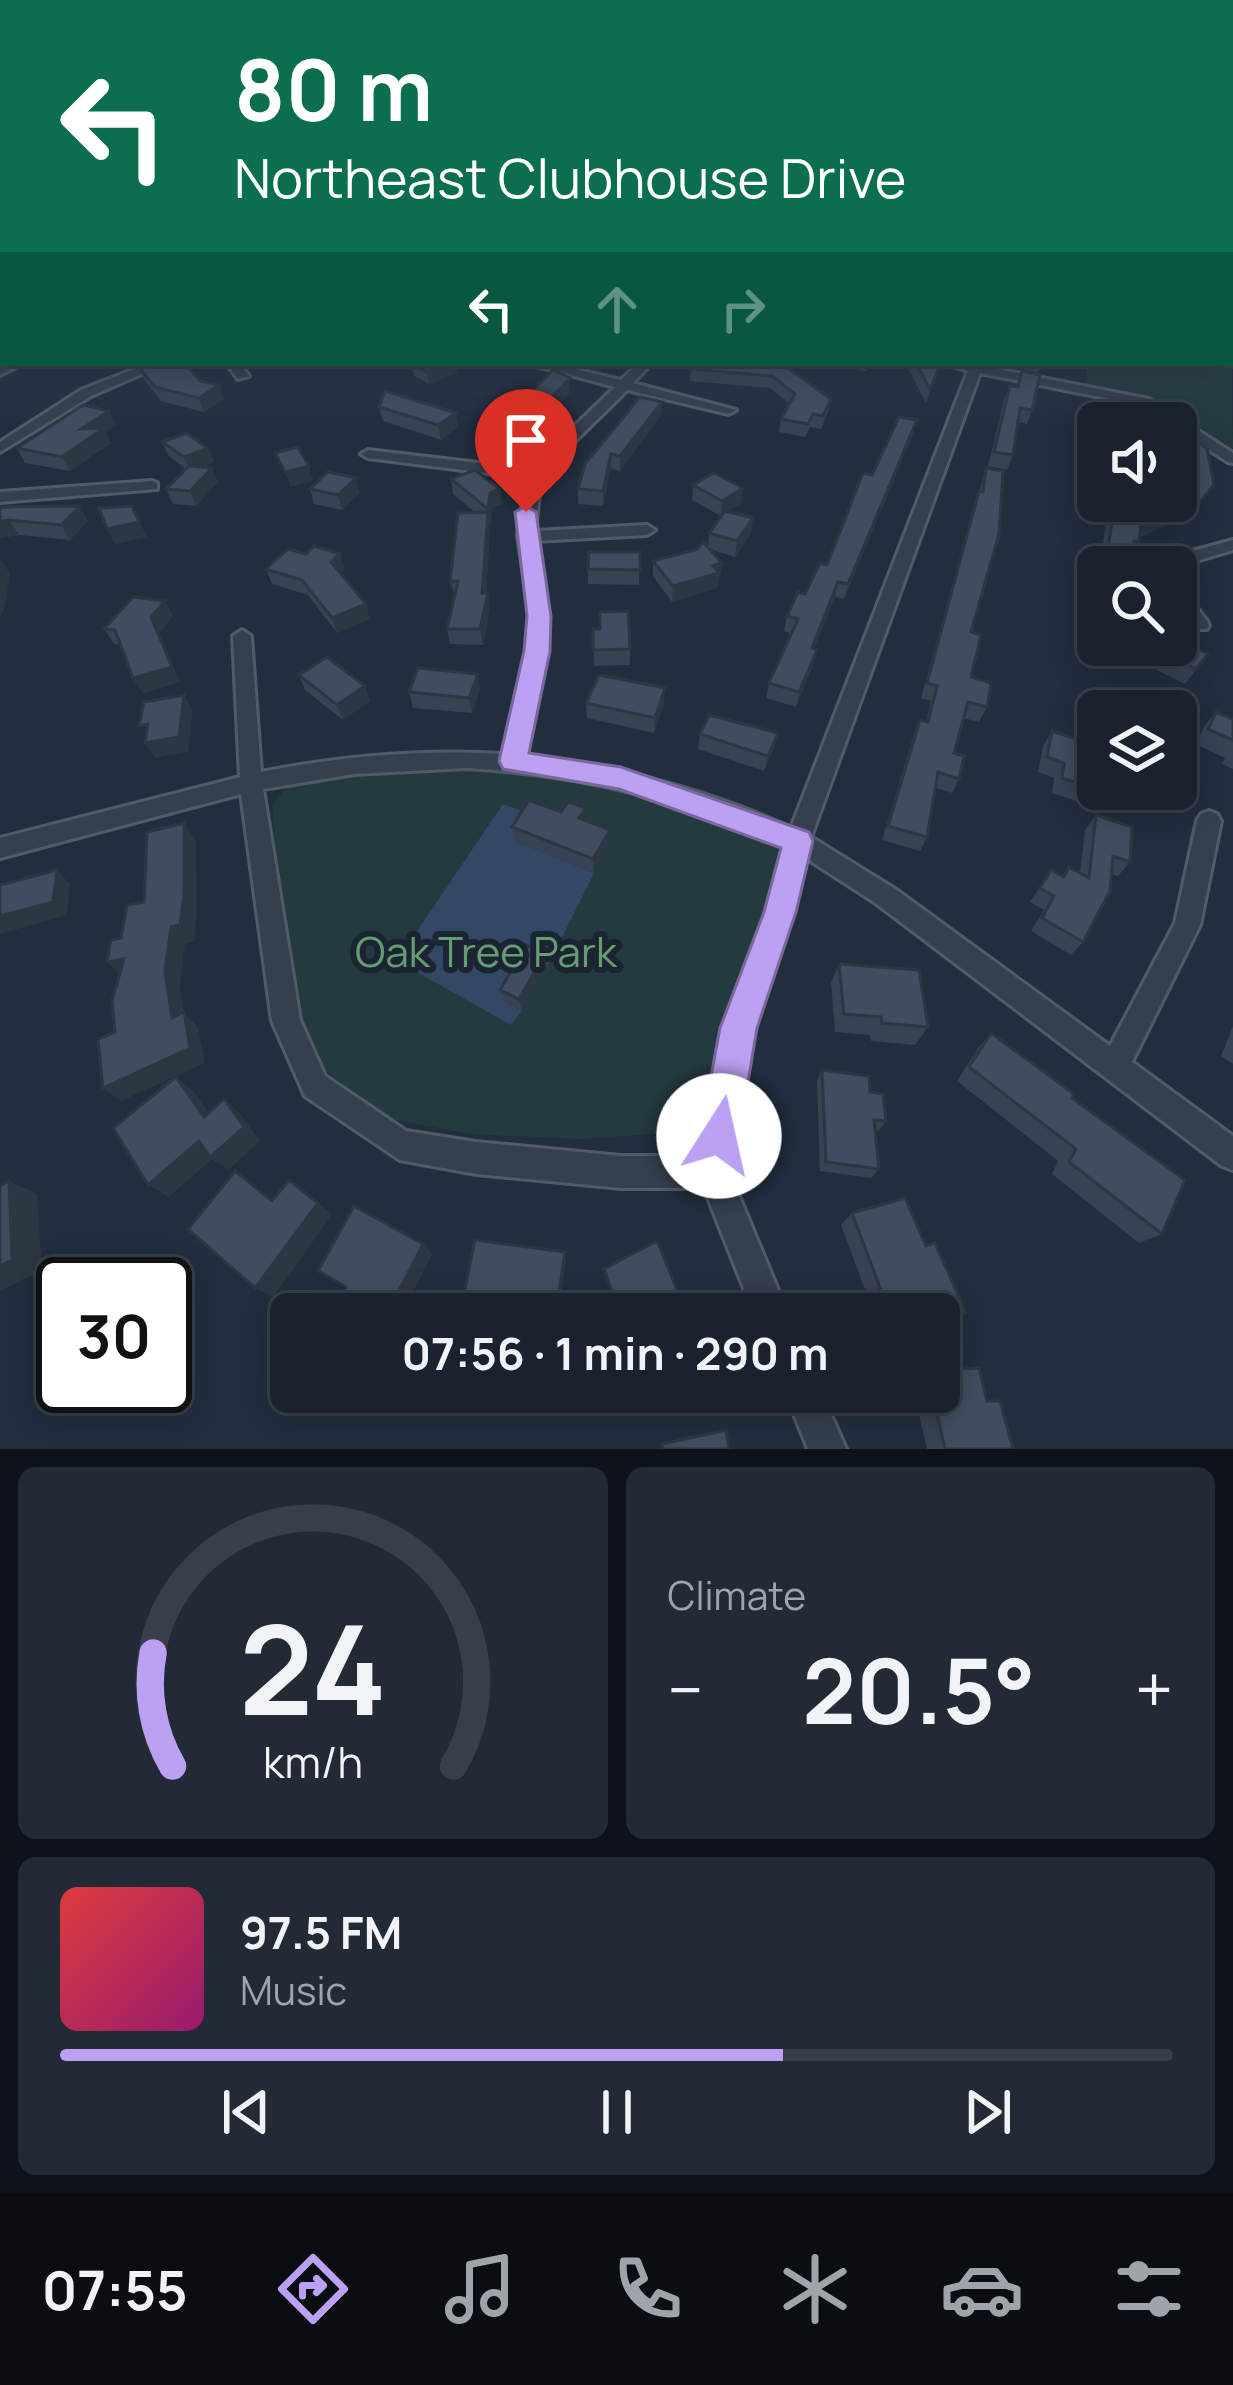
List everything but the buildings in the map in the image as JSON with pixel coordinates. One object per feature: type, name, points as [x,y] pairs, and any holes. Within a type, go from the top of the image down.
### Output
[{"type":"street","points":[[0,448],[86,393],[154,366]]},
{"type":"street","points":[[235,366],[243,376]]},
{"type":"street","points":[[544,366],[729,410]]},
{"type":"street","points":[[513,761],[537,651],[539,616],[526,536],[534,474],[643,366]]},
{"type":"street","points":[[762,1293],[713,1172],[738,1028],[780,912],[798,841],[976,366]]},
{"type":"street","points":[[981,366],[1144,402],[1182,422],[1233,459]]},
{"type":"street","points":[[368,454],[534,474]]},
{"type":"street","points":[[0,496],[152,486]]},
{"type":"street","points":[[526,536],[647,530]]},
{"type":"street","points":[[1197,555],[1233,545]]},
{"type":"street","points":[[1197,621],[1200,625]]},
{"type":"street","points":[[242,636],[251,783],[286,1021],[315,1085],[400,1145],[476,1158],[621,1172],[713,1172]]},
{"type":"street","points":[[0,848],[251,783],[354,765],[428,759],[513,761],[621,778],[798,841],[914,918],[1233,1155]]},
{"type":"street","points":[[1114,1067],[1187,925],[1209,821]]},
{"type":"street","points":[[812,1413],[827,1449]]},
{"type":"green space","points":[[1088,366],[1232,366],[1233,448],[1197,429],[1197,402],[1134,402],[1085,387]]},
{"type":"green space","name":"Oak Tree Park","points":[[396,766],[490,767],[578,778],[761,834],[782,850],[782,877],[706,1130],[582,1139],[471,1134],[378,1117],[323,1068],[292,1002],[274,857],[273,804],[288,785]]},
{"type":"water","points":[[503,804],[531,814],[515,841],[594,873],[547,967],[504,1002],[522,1011],[511,1025],[397,961]]},
{"type":"route","points":[[526,512],[539,616],[537,651],[513,761],[621,778],[798,841],[780,912],[738,1028],[719,1136]]}]
